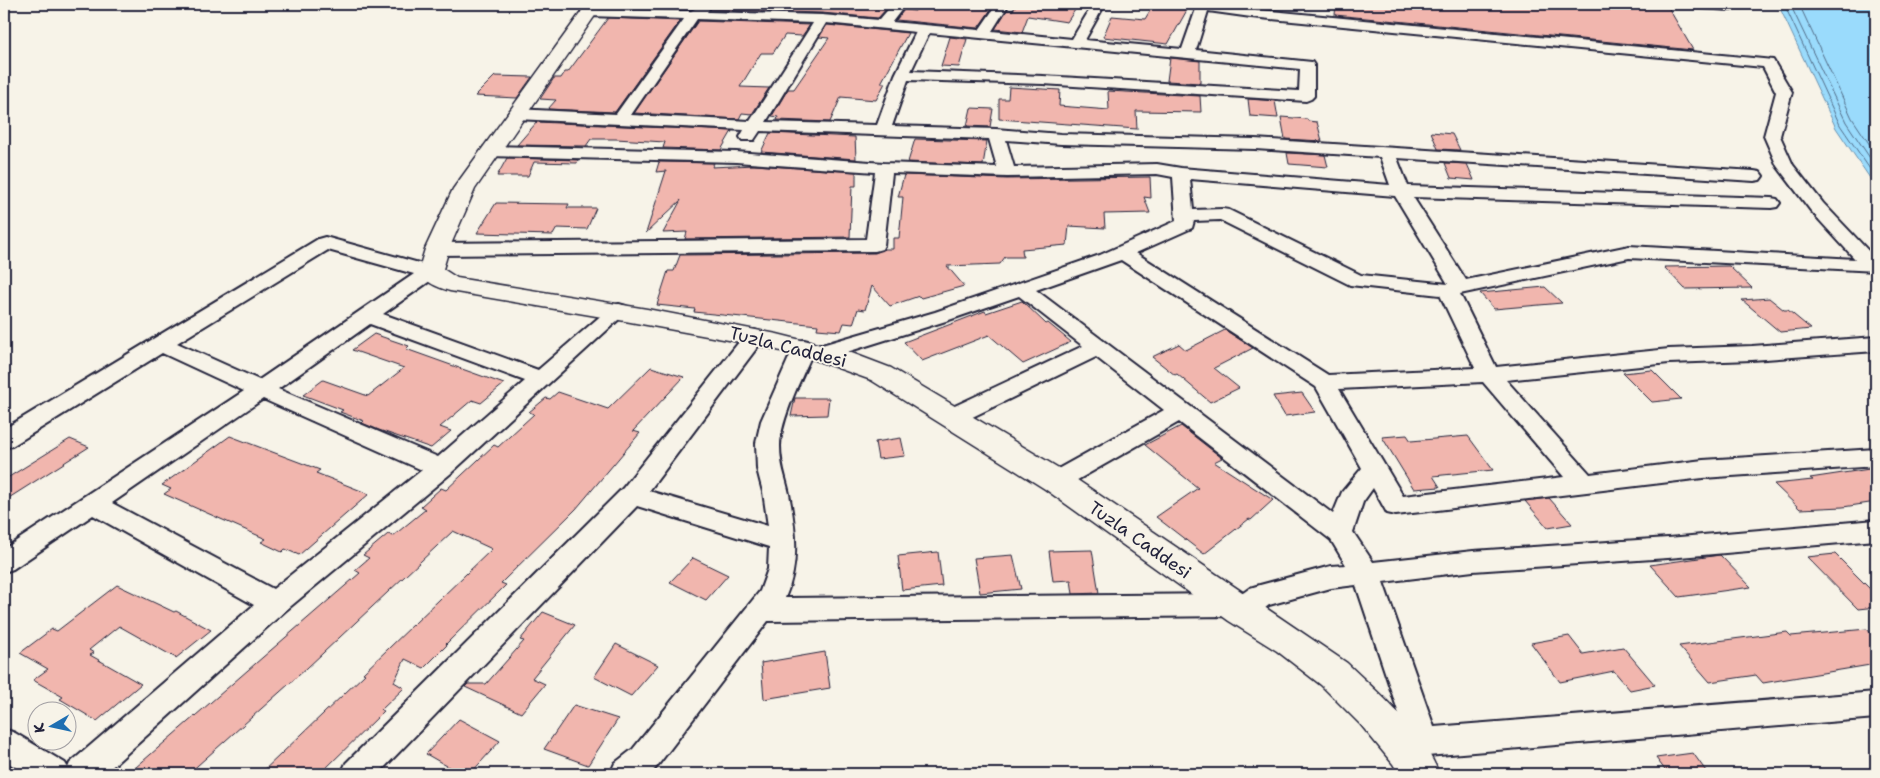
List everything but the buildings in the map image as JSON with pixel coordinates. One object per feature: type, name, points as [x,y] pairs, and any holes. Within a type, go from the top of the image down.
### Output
[{"type":"main road","points":[[434,260],[464,188],[588,8]]},
{"type":"main road","name":"Tuzla Caddesi","points":[[434,260],[450,284],[619,310],[754,337],[814,350],[881,374],[1056,481],[1236,608],[1289,641],[1334,674],[1417,756]]},
{"type":"street","points":[[621,118],[693,16],[709,4]]},
{"type":"street","points":[[791,17],[805,4]]},
{"type":"street","points":[[882,25],[900,4]]},
{"type":"street","points":[[982,35],[1003,4]]},
{"type":"street","points":[[1076,43],[1099,4]]},
{"type":"street","points":[[1701,4],[1731,6],[1730,4]]},
{"type":"street","points":[[1184,216],[1223,214],[1357,281],[1454,288],[1630,252],[1872,266],[1817,207],[1785,166],[1772,136],[1784,92],[1768,63],[1250,13],[1196,5],[1188,54]]},
{"type":"street","points":[[588,8],[693,16],[822,19],[1307,65],[1306,96],[1053,81],[902,75]]},
{"type":"street","points":[[736,157],[822,19]]},
{"type":"street","points":[[883,130],[902,75],[924,29]]},
{"type":"street","points":[[516,114],[755,126],[996,134],[1061,139],[1255,144],[1754,176]]},
{"type":"street","points":[[996,134],[1007,172]]},
{"type":"street","points":[[1144,141],[1157,169]]},
{"type":"street","points":[[490,151],[736,157],[884,168],[1007,172],[1157,169],[1181,173],[1401,191],[1771,203]]},
{"type":"street","points":[[1387,153],[1401,191],[1454,288],[1489,375],[1585,484]]},
{"type":"street","points":[[4,440],[325,243],[434,260],[875,244],[884,168]]},
{"type":"street","points":[[626,774],[644,759],[772,596],[781,569],[783,540],[776,492],[769,469],[768,443],[773,422],[814,350],[942,316],[1022,289],[1122,252],[1184,224],[1181,173]]},
{"type":"street","points":[[1122,252],[1324,382],[1396,506],[1703,469],[1876,458]]},
{"type":"street","points":[[4,562],[368,316],[434,260]]},
{"type":"street","points":[[1022,289],[1182,410],[1340,534],[1366,573],[1417,756],[1876,705]]},
{"type":"street","points":[[81,774],[275,603],[442,468],[619,310]]},
{"type":"street","points":[[368,316],[540,379]]},
{"type":"street","points":[[357,774],[632,495],[754,337]]},
{"type":"street","points":[[161,344],[261,390],[442,468]]},
{"type":"street","points":[[1324,382],[1489,375],[1669,356],[1752,353],[1876,344]]},
{"type":"street","points":[[952,418],[1098,347]]},
{"type":"street","points":[[1056,481],[1182,410]]},
{"type":"street","points":[[1340,534],[1351,499],[1375,469]]},
{"type":"street","points":[[632,495],[783,540]]},
{"type":"street","points":[[91,503],[275,603]]},
{"type":"street","points":[[761,610],[1236,608],[1260,596],[1331,576],[1473,562],[1876,530]]},
{"type":"street","points":[[4,743],[54,774]]},
{"type":"water","points":[[1778,4],[1876,4],[1876,187],[1836,128]]}]
